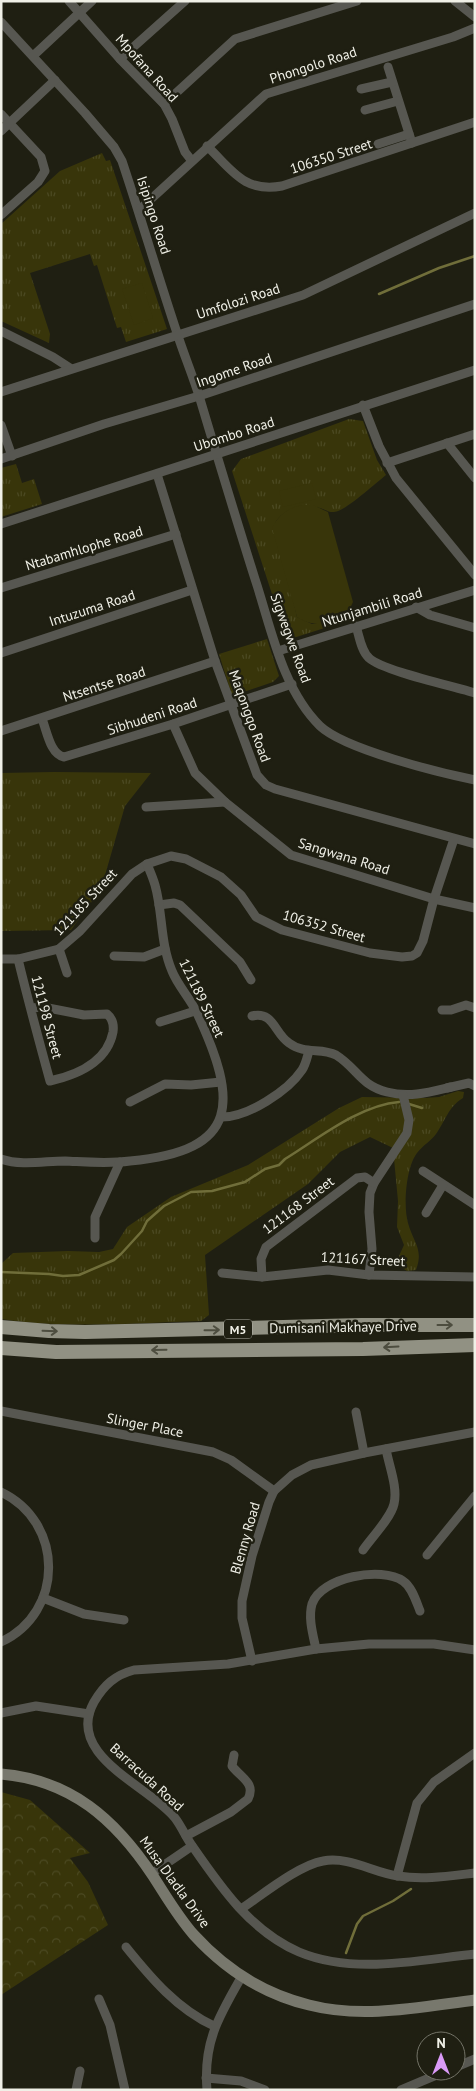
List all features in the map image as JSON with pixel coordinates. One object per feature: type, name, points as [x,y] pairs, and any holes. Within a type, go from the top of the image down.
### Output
[{"type":"main road","name":"Dumisani Makhaye Drive","points":[[1,1328],[49,1332],[85,1332],[361,1325],[475,1325]]},
{"type":"main road","name":"Dumisani Makhaye Drive","points":[[1,1348],[56,1352],[475,1345]]},
{"type":"street","name":"Mpofana Road","points":[[69,1],[120,59],[164,104],[185,152],[192,161]]},
{"type":"street","points":[[33,56],[92,1]]},
{"type":"street","points":[[120,59],[185,1]]},
{"type":"street","points":[[164,104],[235,39],[357,1]]},
{"type":"street","points":[[455,1],[475,17]]},
{"type":"street","name":"Isipingo Road","points":[[1,22],[55,80],[119,154],[139,210],[177,335],[199,396],[215,454]]},
{"type":"street","name":"Phongolo Road","points":[[139,210],[262,97],[269,93],[453,37],[475,28]]},
{"type":"street","points":[[388,66],[412,143]]},
{"type":"street","points":[[1,131],[55,80]]},
{"type":"street","points":[[361,89],[392,82]]},
{"type":"street","points":[[364,110],[398,101]]},
{"type":"street","points":[[1,114],[41,157],[45,172],[38,182],[1,215]]},
{"type":"street","name":"106350 Street","points":[[208,146],[242,180],[252,186],[266,188],[282,186],[475,122]]},
{"type":"street","points":[[378,144],[408,134]]},
{"type":"street","name":"Umfolozi Road","points":[[1,392],[70,368],[303,295],[475,213]]},
{"type":"street","name":"Ingome Road","points":[[1,459],[104,424],[199,396],[475,304]]},
{"type":"street","points":[[1,331],[53,357],[70,368]]},
{"type":"street","name":"Ubombo Road","points":[[1,524],[475,370]]},
{"type":"street","points":[[363,405],[387,463],[396,478],[475,575]]},
{"type":"street","points":[[1,425],[12,456]]},
{"type":"street","points":[[387,463],[475,434]]},
{"type":"street","points":[[447,443],[475,478]]},
{"type":"street","name":"Sigwegwe Road","points":[[215,454],[278,652],[292,684],[308,713],[320,726],[336,737],[385,755],[475,780]]},
{"type":"street","name":"Maqongqo Road","points":[[157,474],[215,662],[252,766],[257,775],[266,785],[275,789],[475,844]]},
{"type":"street","name":"Ntabamhlophe Road","points":[[1,588],[176,534]]},
{"type":"street","name":"Intuzuma Road","points":[[1,652],[192,590]]},
{"type":"street","name":"Ntunjambili Road","points":[[278,652],[475,590]]},
{"type":"street","points":[[416,608],[430,616],[475,628]]},
{"type":"street","points":[[356,626],[365,652],[371,660],[475,693]]},
{"type":"street","name":"Ntsentse Road","points":[[1,731],[215,662]]},
{"type":"street","name":"Sibhudeni Road","points":[[42,719],[53,750],[58,755],[64,757],[173,724],[292,684]]},
{"type":"street","name":"Sangwana Road","points":[[173,724],[195,773],[226,802],[293,856],[434,899],[475,908]]},
{"type":"street","points":[[146,807],[226,802]]},
{"type":"street","name":"106352 Street","points":[[132,874],[147,864],[171,856],[186,859],[232,886],[241,894],[256,917],[268,924],[282,930],[370,953],[402,957],[412,956],[420,948],[454,839]]},
{"type":"street","name":"121189 Street","points":[[147,864],[155,885],[165,949],[172,971],[196,1011],[217,1065],[224,1094],[222,1117]]},
{"type":"street","name":"121185 Street","points":[[59,949],[80,930],[132,874]]},
{"type":"street","points":[[159,905],[174,903],[180,905],[240,962],[251,980]]},
{"type":"street","points":[[1,959],[18,959],[59,949],[67,973]]},
{"type":"street","points":[[114,956],[144,957],[165,949]]},
{"type":"street","name":"121198 Street","points":[[18,959],[50,1082],[81,1072],[99,1058],[110,1043],[113,1030],[112,1019],[105,1014],[84,1015],[43,1007],[31,1008]]},
{"type":"street","points":[[442,1010],[451,1010],[466,1005],[475,1008]]},
{"type":"street","points":[[160,1022],[196,1011]]},
{"type":"street","points":[[252,1016],[260,1014],[266,1016],[287,1042],[298,1048],[309,1051],[330,1052],[367,1084],[387,1092],[404,1095],[440,1090],[469,1083],[475,1086]]},
{"type":"street","points":[[1,1159],[17,1162],[120,1162],[155,1159],[189,1149],[205,1140],[222,1117],[244,1113],[271,1097],[302,1070],[309,1051]]},
{"type":"street","points":[[130,1102],[164,1084],[192,1085],[221,1082]]},
{"type":"street","points":[[440,1090],[451,1087]]},
{"type":"street","points":[[369,1275],[372,1249],[369,1202],[374,1183],[407,1133],[409,1120],[404,1095]]},
{"type":"street","points":[[95,1238],[95,1217],[120,1162]]},
{"type":"street","points":[[422,1171],[475,1205]]},
{"type":"street","name":"121168 Street","points":[[262,1277],[261,1259],[266,1247],[357,1178],[365,1177],[374,1183]]},
{"type":"street","points":[[426,1212],[443,1185]]},
{"type":"street","name":"121167 Street","points":[[222,1273],[262,1277],[319,1270],[369,1275],[475,1277]]},
{"type":"street","name":"Slinger Place","points":[[1,1411],[213,1452],[231,1460],[274,1491]]},
{"type":"street","points":[[356,1412],[364,1453]]},
{"type":"street","name":"Blenny Road","points":[[252,1662],[242,1618],[242,1601],[252,1556],[268,1502],[274,1491],[292,1476],[311,1465],[475,1432]]},
{"type":"street","points":[[363,1550],[391,1512],[394,1504],[394,1490],[386,1449]]},
{"type":"street","points":[[1,1492],[20,1504],[39,1527],[45,1541],[49,1570],[44,1598],[21,1629],[1,1642]]},
{"type":"street","points":[[427,1556],[475,1496]]},
{"type":"street","points":[[316,1650],[312,1626],[312,1603],[322,1588],[337,1581],[379,1574],[398,1578],[408,1585],[420,1611]]},
{"type":"street","points":[[44,1598],[84,1614],[124,1620]]},
{"type":"street","points":[[1,1713],[36,1706],[89,1714],[94,1702],[109,1682],[127,1672],[143,1668],[200,1667],[252,1662],[316,1650],[369,1644],[434,1644],[475,1650]]},
{"type":"street","name":"Barracuda Road","points":[[89,1714],[92,1740],[103,1758],[174,1817],[227,1896],[253,1923],[276,1940],[301,1953],[327,1961],[375,1964],[475,1954]]},
{"type":"street","points":[[397,1876],[417,1803],[434,1782],[475,1753]]},
{"type":"street","points":[[186,1836],[231,1812],[248,1799],[251,1787],[232,1766],[234,1755]]},
{"type":"street","name":"Musa Dladla Drive","points":[[1,1774],[26,1776],[48,1782],[98,1812],[122,1835],[193,1934],[216,1957],[242,1976],[289,1999],[317,2007],[375,2012],[475,2000]]},
{"type":"street","points":[[151,1874],[192,1846]]},
{"type":"street","points":[[241,1909],[300,1870],[323,1861],[349,1862],[397,1876],[428,1878],[475,1873]]},
{"type":"street","points":[[126,1947],[163,1990],[180,2006],[214,2026]]},
{"type":"street","points":[[207,2090],[206,2078],[209,2048],[214,2026],[242,1976]]},
{"type":"street","points":[[99,1999],[109,2021],[125,2090]]},
{"type":"street","points":[[76,2090],[80,2071]]},
{"type":"street","points":[[206,2078],[241,2081],[265,2090]]},
{"type":"street","points":[[401,2090],[422,2081]]},
{"type":"green space","points":[[102,153],[106,161],[110,160],[167,329],[126,342],[121,327],[117,328],[97,265],[94,266],[90,254],[30,273],[50,334],[49,343],[1,321],[1,224],[60,171]]},
{"type":"green space","points":[[142,283],[153,318],[134,325],[122,289]]},
{"type":"green space","points":[[349,419],[363,421],[377,460],[386,475],[343,509],[331,512],[307,506],[294,508],[283,514],[275,523],[297,617],[312,624],[329,623],[331,626],[290,639],[284,631],[232,471],[241,459]]},
{"type":"green space","points":[[16,464],[22,483],[34,479],[42,504],[1,517],[1,468]]},
{"type":"green space","points":[[312,483],[316,499],[283,507],[279,491]]},
{"type":"green space","points":[[302,505],[313,505],[328,512],[353,602],[343,616],[329,623],[312,623],[297,617],[272,528],[277,519],[284,513]]},
{"type":"green space","points":[[267,639],[279,676],[273,682],[232,696],[219,654]]},
{"type":"green space","points":[[1,773],[151,773],[125,806],[101,889],[71,930],[1,931]]},
{"type":"green space","points":[[458,1091],[464,1092],[463,1098],[451,1110],[434,1136],[417,1153],[410,1167],[406,1187],[406,1216],[419,1256],[416,1270],[407,1271],[399,1266],[399,1256],[404,1245],[397,1227],[398,1201],[393,1148],[370,1137],[340,1152],[308,1184],[205,1255],[209,1315],[201,1321],[76,1325],[1,1319],[1,1264],[13,1253],[99,1252],[113,1249],[127,1227],[171,1197],[248,1165],[339,1108],[362,1097],[425,1098],[439,1097]]},
{"type":"green space","points":[[1,1792],[30,1800],[90,1853],[70,1858],[88,1882],[108,1925],[1,1995]]},
{"type":"waterway","points":[[379,294],[439,268],[475,256]]},
{"type":"waterway","points":[[1,1272],[63,1276],[79,1275],[114,1260],[142,1231],[147,1221],[164,1206],[191,1192],[212,1191],[245,1182],[265,1169],[279,1165],[285,1159],[355,1116],[384,1104],[399,1102]]},
{"type":"waterway","points":[[409,1104],[422,1108]]},
{"type":"waterway","points":[[346,1953],[357,1924],[363,1916],[393,1901],[411,1889]]}]
